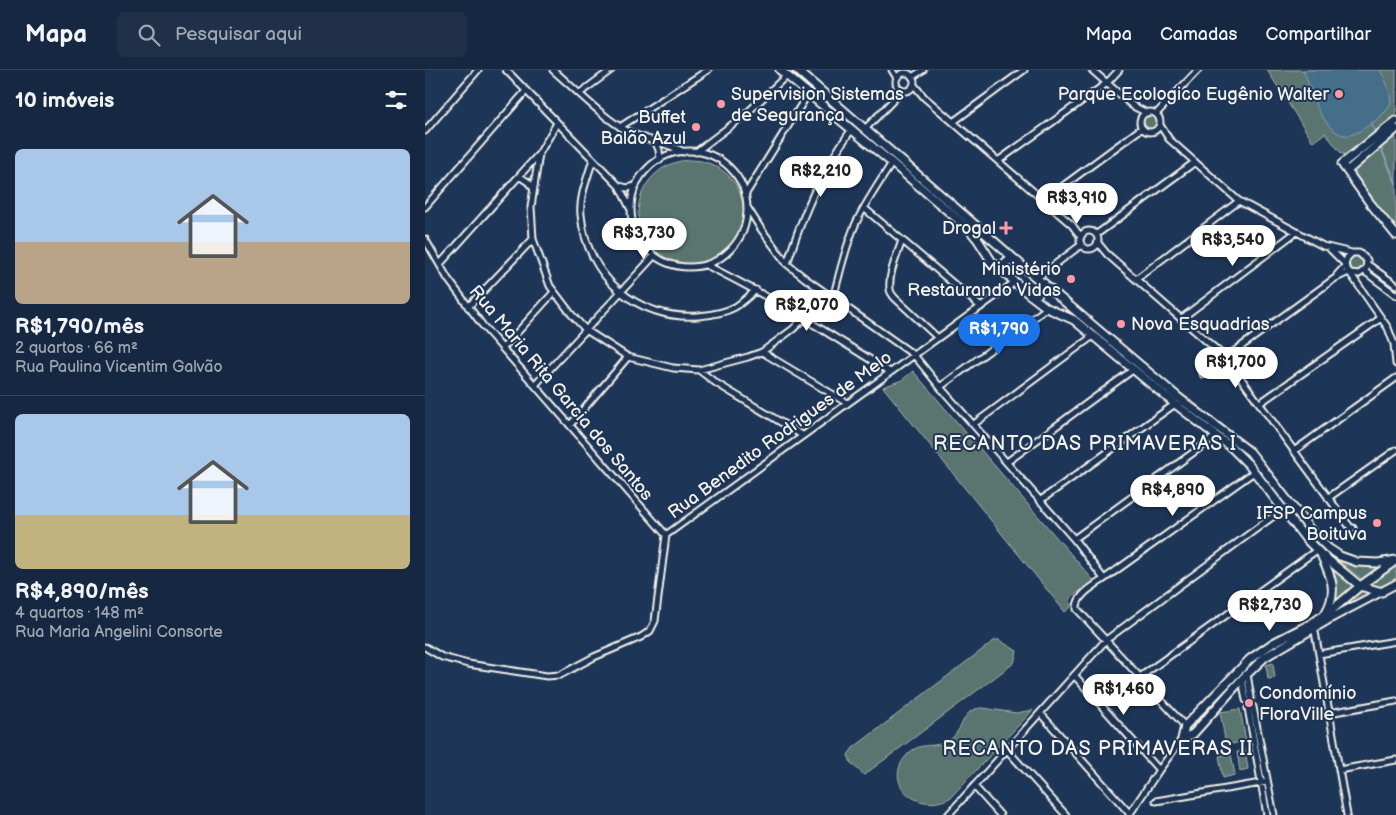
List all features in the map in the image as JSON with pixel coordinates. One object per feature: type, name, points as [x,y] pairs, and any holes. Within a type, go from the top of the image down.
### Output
[{"type":"main road","points":[[797,70],[1027,270],[1179,398],[1250,452],[1312,532],[1331,550],[1348,560],[1365,563],[1381,563],[1396,560]]},
{"type":"main road","points":[[783,73],[893,163],[969,230],[978,240],[987,258],[1030,295],[1047,308],[1074,320],[1175,404],[1232,448],[1254,472],[1305,538],[1319,552],[1360,586],[1382,592]]},
{"type":"main road","points":[[1396,121],[1342,164],[1396,235]]},
{"type":"main road","points":[[1347,171],[1396,129]]},
{"type":"main road","points":[[1003,272],[1004,264],[1009,260],[1021,269],[1027,270]]},
{"type":"main road","points":[[1030,295],[1038,294],[1044,283]]},
{"type":"main road","points":[[1319,552],[1331,576],[1333,588],[1331,602],[1325,615]]},
{"type":"main road","points":[[1182,739],[1193,734],[1243,675],[1265,656],[1313,625],[1360,586],[1396,560]]},
{"type":"main road","points":[[1182,739],[1185,726],[1250,659],[1273,642],[1313,625],[1396,584]]},
{"type":"main road","points":[[1243,675],[1245,665]]},
{"type":"main road","points":[[1233,676],[1243,675]]},
{"type":"street","points":[[425,131],[478,70]]},
{"type":"street","points":[[506,70],[619,186],[631,212],[634,228],[642,244],[654,256],[666,263],[679,267],[692,267],[706,265],[719,259],[731,250],[739,238],[745,225],[747,207],[742,187],[734,173],[722,162],[707,154],[684,152],[671,154],[646,171],[636,186],[632,198],[631,212]]},
{"type":"street","points":[[553,70],[620,127],[641,138],[684,152]]},
{"type":"street","points":[[580,93],[611,70]]},
{"type":"street","points":[[620,127],[708,70]]},
{"type":"street","points":[[893,70],[899,76]]},
{"type":"street","points":[[913,77],[923,70]]},
{"type":"street","points":[[953,122],[1024,70]]},
{"type":"street","points":[[1092,70],[1133,106],[1141,118],[1142,128],[1147,132],[1155,131],[1169,139],[1239,201],[1329,249],[1363,254],[1367,264],[1395,284],[1390,291]]},
{"type":"street","points":[[998,161],[1107,83],[1119,70]]},
{"type":"street","points":[[1156,114],[1198,70]]},
{"type":"street","points":[[696,152],[746,114],[783,73]]},
{"type":"street","points":[[899,76],[908,74],[913,77]]},
{"type":"street","points":[[899,76],[897,87],[902,91]]},
{"type":"street","points":[[913,77],[914,85],[924,97],[1044,200],[1081,237]]},
{"type":"street","points":[[909,90],[914,85]]},
{"type":"street","points":[[865,129],[902,91],[909,90],[924,97]]},
{"type":"street","points":[[425,208],[526,91]]},
{"type":"street","points":[[745,195],[808,94]]},
{"type":"street","points":[[1133,106],[1147,113],[1156,114],[1160,119],[1160,125],[1169,139]]},
{"type":"street","points":[[1141,118],[1147,113]]},
{"type":"street","points":[[440,264],[539,154],[557,122]]},
{"type":"street","points":[[1155,131],[1160,125]]},
{"type":"street","points":[[1044,200],[1142,128]]},
{"type":"street","points":[[787,264],[809,199],[822,174],[852,129]]},
{"type":"street","points":[[656,143],[660,160]]},
{"type":"street","points":[[539,154],[531,207],[533,239],[543,271],[554,292],[586,330],[628,357],[673,368],[699,370],[762,352],[793,329],[804,318]]},
{"type":"street","points":[[593,160],[584,190],[581,214],[586,238],[593,259],[601,272],[621,292],[653,311],[689,317],[714,315],[734,308],[756,290]]},
{"type":"street","points":[[1097,234],[1195,162]]},
{"type":"street","points":[[833,298],[855,225],[893,163]]},
{"type":"street","points":[[519,176],[533,188]]},
{"type":"street","points":[[619,186],[627,188],[636,186]]},
{"type":"street","points":[[1136,279],[1239,201]]},
{"type":"street","points":[[747,207],[787,264],[914,355],[940,387],[1041,500],[1104,578]]},
{"type":"street","points":[[864,208],[981,307]]},
{"type":"street","points":[[1071,225],[1085,232],[1092,231],[1097,234]]},
{"type":"street","points":[[1081,245],[1081,237],[1085,232]]},
{"type":"street","points":[[1182,318],[1296,232]]},
{"type":"street","points":[[1097,234],[1098,243],[1107,254],[1226,358],[1327,498],[1349,527],[1353,528]]},
{"type":"street","name":"Rua Maria Rita Garcia dos Santos","points":[[425,239],[468,307],[666,535]]},
{"type":"street","points":[[468,307],[533,239]]},
{"type":"street","points":[[902,240],[889,288],[896,299],[938,338]]},
{"type":"street","points":[[1093,249],[1098,243]]},
{"type":"street","points":[[1081,245],[1107,254]]},
{"type":"street","points":[[1037,278],[1081,245]]},
{"type":"street","points":[[1329,249],[1345,265],[1381,318],[1392,337],[1396,364]]},
{"type":"street","points":[[1334,279],[1352,253]]},
{"type":"street","points":[[535,385],[654,256]]},
{"type":"street","points":[[1359,288],[1361,273],[1367,264]]},
{"type":"street","points":[[706,265],[756,290],[890,372]]},
{"type":"street","points":[[1203,374],[1334,279],[1349,272],[1361,273],[1396,295]]},
{"type":"street","name":"Rua Benedito Rodrigues de Melo","points":[[425,647],[442,657],[469,664],[547,676],[565,673],[594,657],[641,637],[650,631],[656,615],[666,535],[1015,282]]},
{"type":"street","points":[[503,348],[554,292]]},
{"type":"street","points":[[940,387],[1047,308]]},
{"type":"street","points":[[1260,403],[1381,318]]},
{"type":"street","points":[[973,424],[1093,336]]},
{"type":"street","points":[[762,352],[847,403]]},
{"type":"street","points":[[570,425],[628,357]]},
{"type":"street","points":[[1007,462],[1134,369]]},
{"type":"street","points":[[699,370],[716,383],[802,435]]},
{"type":"street","points":[[1294,451],[1396,378]]},
{"type":"street","points":[[1041,500],[1175,404]]},
{"type":"street","points":[[1074,539],[1216,436]]},
{"type":"street","points":[[1327,498],[1396,450]]},
{"type":"street","points":[[1185,726],[1078,610],[1077,606],[1081,597],[1104,578],[1254,472]]},
{"type":"street","points":[[948,815],[1106,640],[1283,509]]},
{"type":"street","points":[[1140,678],[1319,552]]},
{"type":"street","points":[[1313,625],[1347,815]]},
{"type":"street","points":[[1319,654],[1396,641]]},
{"type":"street","points":[[1074,675],[1159,770]]},
{"type":"street","points":[[1243,675],[1249,698]]},
{"type":"street","points":[[1329,713],[1396,701]]},
{"type":"street","points":[[1251,708],[1265,783],[1274,815]]},
{"type":"street","points":[[1040,713],[1130,814],[1182,739]]},
{"type":"street","points":[[1007,750],[1066,815]]},
{"type":"street","points":[[1339,770],[1396,760]]},
{"type":"street","points":[[1156,801],[1265,783]]},
{"type":"street","points":[[1265,783],[1267,815]]},
{"type":"street","points":[[974,786],[1000,815]]},
{"type":"green space","name":"Parque Ecologico Eugênio Walter","points":[[1267,70],[1396,70],[1396,117],[1344,155],[1325,133],[1313,142]]},
{"type":"green space","points":[[1147,115],[1153,115],[1158,120],[1156,129],[1147,131],[1142,126],[1142,120]]},
{"type":"green space","points":[[1396,136],[1396,231],[1364,191],[1356,175],[1356,169],[1363,160]]},
{"type":"green space","points":[[691,160],[711,164],[728,176],[740,193],[744,213],[740,233],[728,250],[711,262],[691,266],[671,262],[654,250],[642,233],[638,213],[642,193],[654,176],[671,164]]},
{"type":"green space","points":[[1356,255],[1362,258],[1365,264],[1362,270],[1356,273],[1350,270],[1347,264],[1350,258]]},
{"type":"green space","points":[[913,371],[1094,581],[1070,598],[1071,607],[1065,612],[883,387],[902,380]]},
{"type":"green space","points":[[1333,555],[1379,565],[1362,579]]},
{"type":"green space","points":[[1396,565],[1396,579],[1381,586],[1371,585],[1371,582]]},
{"type":"green space","points":[[1332,567],[1354,584],[1336,600],[1337,581]]},
{"type":"green space","points":[[1360,590],[1370,594],[1320,621]]},
{"type":"green space","points":[[995,640],[999,640],[1017,651],[1014,663],[864,775],[851,763],[848,755],[853,748]]},
{"type":"green space","points":[[1273,663],[1275,678],[1268,679],[1266,665]]},
{"type":"green space","points":[[983,708],[1016,713],[1033,710],[950,798],[937,802],[925,802],[914,799],[906,793],[900,785],[898,775],[900,765],[907,755],[918,747],[946,742],[956,733],[967,714],[976,709]]},
{"type":"green space","points":[[1240,709],[1246,741],[1226,745],[1220,712]]},
{"type":"green space","points":[[1245,750],[1248,769],[1240,771],[1237,752]]},
{"type":"green space","points":[[1231,754],[1235,775],[1223,778],[1219,756]]},
{"type":"water","points":[[1303,70],[1380,70],[1390,95],[1391,103],[1385,112],[1366,127],[1354,134],[1340,134],[1328,125],[1323,118],[1315,103]]},
{"type":"waterway","points":[[1371,123],[1376,134]]},
{"type":"waterway","points":[[1380,146],[1396,183]]},
{"type":"place","name":"Parque Ecologico Eugênio Walter","points":[[1339,94]]},
{"type":"place","name":"Supervision Sistemas de Segurança","points":[[721,104]]},
{"type":"place","name":"Buffet Balão Azul","points":[[696,127]]},
{"type":"place","name":"Drogal","points":[[1006,228]]},
{"type":"place","name":"Ministério Restaurando Vidas","points":[[1071,279]]},
{"type":"place","name":"Nova Esquadrias","points":[[1121,324]]},
{"type":"place","name":"IFSP Campus Boituva","points":[[1377,523]]},
{"type":"place","name":"Condomínio FloraVille","points":[[1249,703]]},
{"type":"district","name":"RECANTO DAS PRIMAVERAS I","points":[[1085,444]]},
{"type":"district","name":"RECANTO DAS PRIMAVERAS II","points":[[1098,749]]}]
